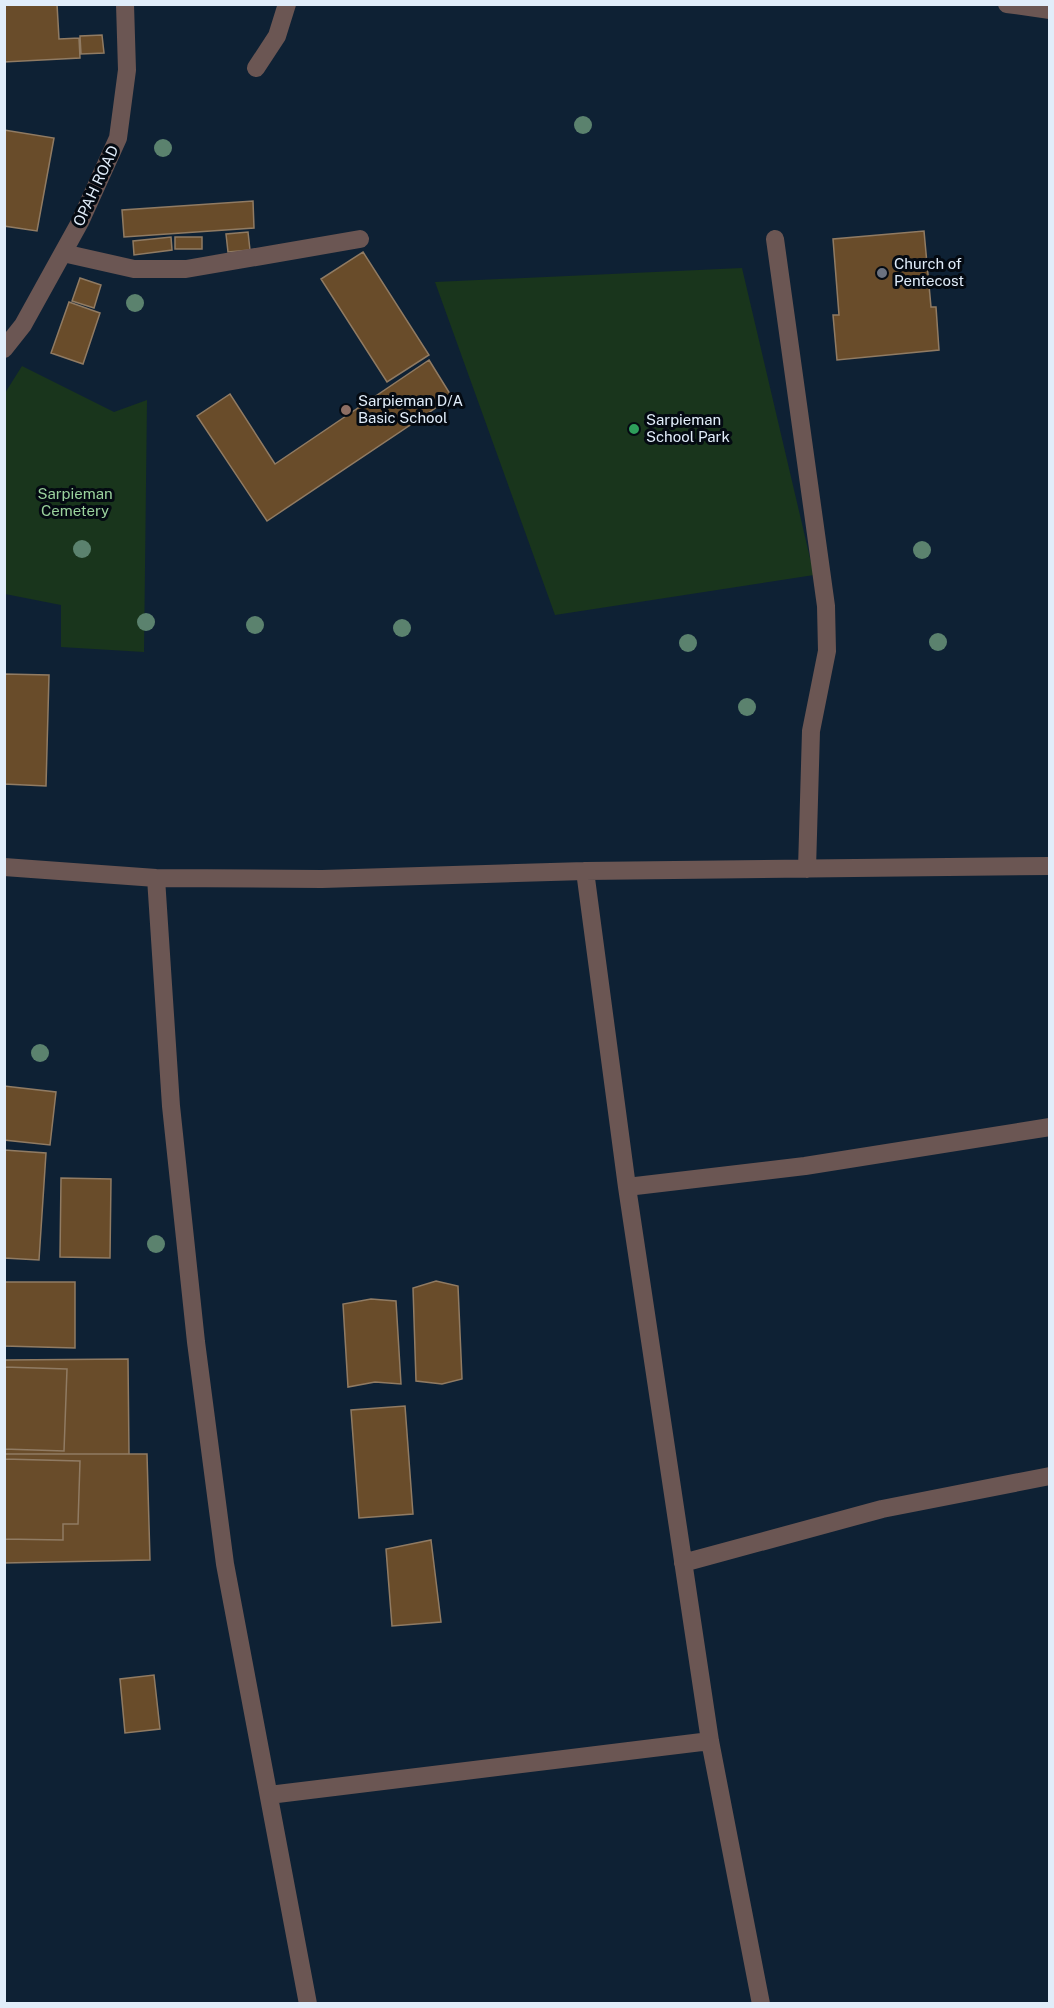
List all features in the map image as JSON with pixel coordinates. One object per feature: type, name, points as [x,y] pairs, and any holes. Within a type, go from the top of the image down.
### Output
[{"type":"street","name":"OPAH ROAD","points":[[4,349],[23,325],[80,222],[118,138],[127,70],[125,4]]},
{"type":"street","points":[[256,68],[277,36],[287,4]]},
{"type":"street","points":[[1007,4],[1050,10]]},
{"type":"street","points":[[63,253],[134,269],[186,269],[360,239]]},
{"type":"street","points":[[775,239],[826,606],[827,651],[810,731],[807,869]]},
{"type":"street","points":[[4,867],[156,878],[322,879],[585,872],[1050,866]]},
{"type":"street","points":[[585,872],[627,1187],[710,1741],[761,2004]]},
{"type":"street","points":[[156,878],[171,1106],[196,1342],[225,1564],[308,2004]]},
{"type":"street","points":[[627,1187],[805,1166],[1050,1127]]},
{"type":"street","points":[[683,1563],[882,1509],[1050,1476]]},
{"type":"street","points":[[269,1795],[710,1741]]},
{"type":"green space","name":"Sarpieman School Park","points":[[742,268],[814,575],[555,615],[435,282]]},
{"type":"green space","name":"Sarpieman Cemetery","points":[[22,366],[114,412],[147,400],[144,652],[61,647],[61,605],[5,594],[5,393]]},
{"type":"building","points":[[57,4],[59,39],[79,38],[80,58],[4,62],[4,5]]},
{"type":"building","points":[[102,35],[104,53],[81,54],[80,36]]},
{"type":"building","points":[[4,130],[54,138],[37,231],[4,226]]},
{"type":"building","points":[[253,201],[254,228],[124,237],[122,210]]},
{"type":"building","name":"Church of Pentecost","points":[[924,231],[931,307],[936,307],[939,350],[837,360],[833,315],[839,315],[833,239]]},
{"type":"building","points":[[248,232],[250,250],[228,252],[226,234]]},
{"type":"building","points":[[171,237],[172,250],[134,255],[133,241]]},
{"type":"building","points":[[175,237],[202,237],[202,249],[175,249]]},
{"type":"building","points":[[363,252],[429,355],[387,382],[321,279]]},
{"type":"building","points":[[80,278],[101,285],[94,308],[72,301]]},
{"type":"building","points":[[69,302],[100,313],[83,364],[51,353]]},
{"type":"building","points":[[429,360],[452,397],[267,521],[197,416],[230,394],[275,464]]},
{"type":"building","points":[[4,674],[49,675],[46,786],[4,784]]},
{"type":"building","points":[[4,1086],[56,1092],[50,1145],[4,1140]]},
{"type":"building","points":[[4,1150],[46,1153],[39,1260],[4,1258]]},
{"type":"building","points":[[61,1178],[111,1179],[110,1258],[60,1257]]},
{"type":"building","points":[[436,1281],[458,1286],[462,1379],[442,1384],[416,1381],[413,1288]]},
{"type":"building","points":[[4,1282],[75,1282],[75,1348],[4,1346]]},
{"type":"building","points":[[371,1299],[396,1301],[401,1384],[375,1382],[348,1387],[343,1304]]},
{"type":"building","points":[[128,1359],[129,1454],[4,1454],[4,1360]]},
{"type":"building","points":[[4,1367],[67,1369],[64,1451],[4,1449]]},
{"type":"building","points":[[405,1406],[413,1514],[359,1518],[351,1410]]},
{"type":"building","points":[[4,1454],[147,1454],[150,1560],[4,1563]]},
{"type":"building","points":[[4,1459],[80,1461],[78,1524],[63,1524],[63,1540],[4,1539]]},
{"type":"building","points":[[431,1540],[441,1622],[392,1626],[386,1549]]},
{"type":"building","points":[[154,1675],[160,1729],[125,1733],[120,1679]]},
{"type":"place","name":"Church of Pentecost","points":[[882,273]]},
{"type":"place","name":"Sarpieman D/A Basic School","points":[[346,410]]},
{"type":"place","name":"Sarpieman School Park","points":[[634,429]]}]
